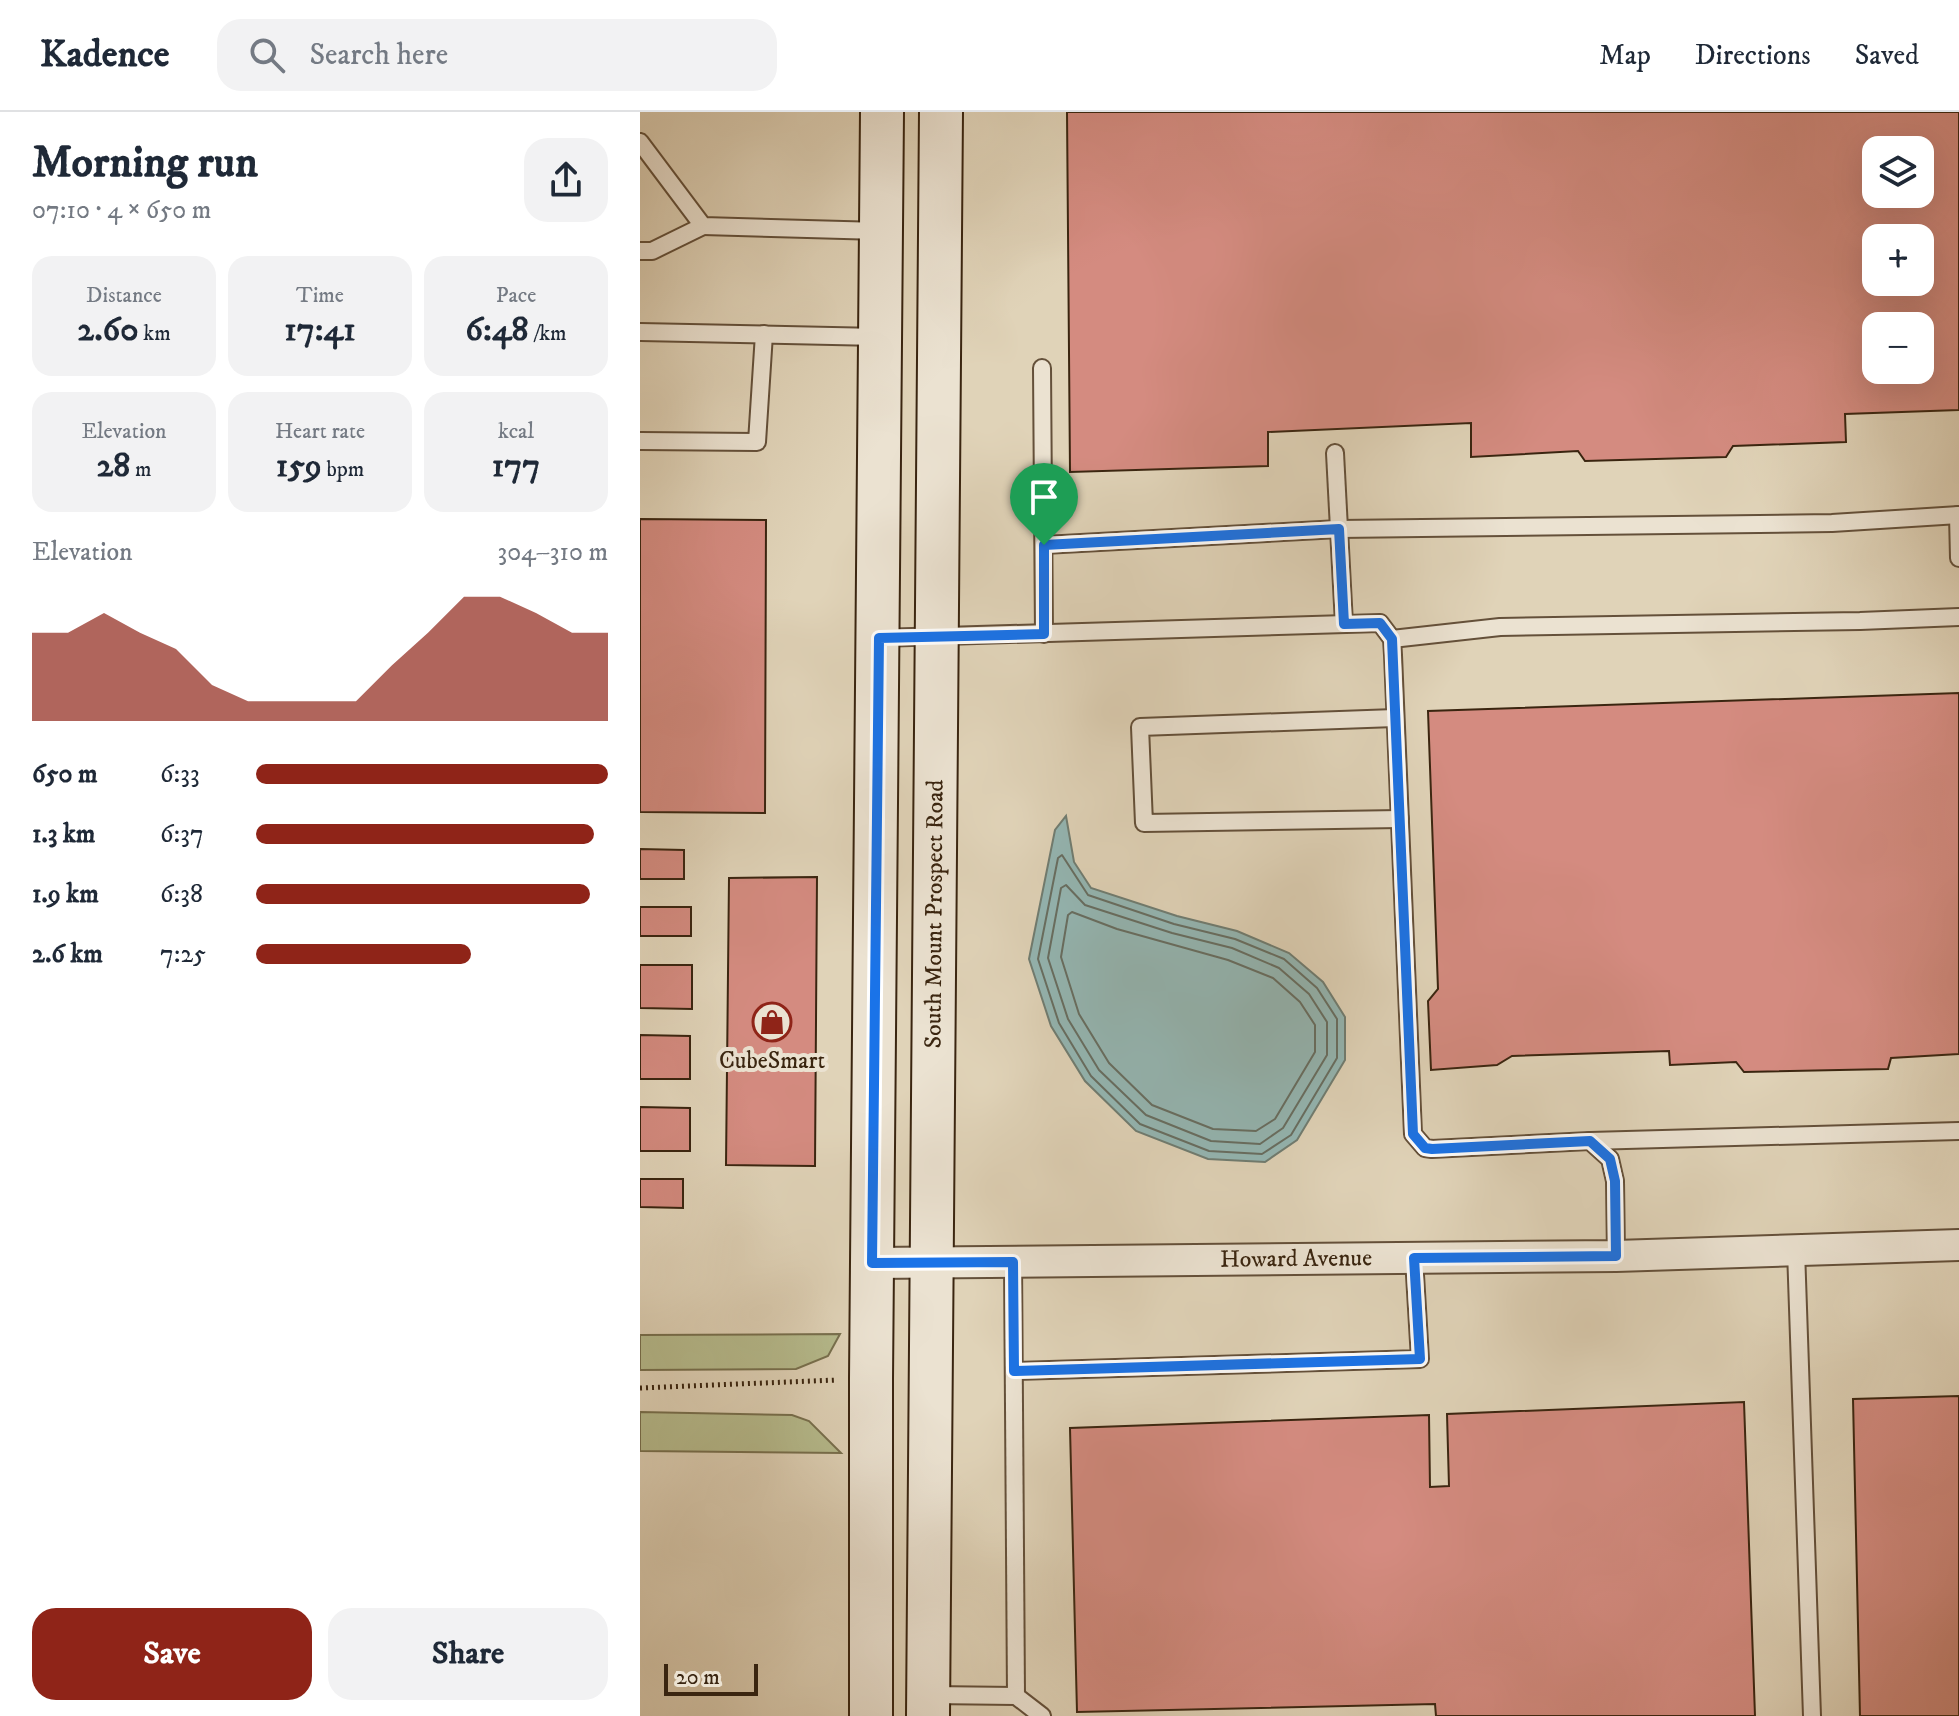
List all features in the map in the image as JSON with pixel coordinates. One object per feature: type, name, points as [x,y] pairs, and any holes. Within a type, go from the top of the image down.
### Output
[{"type":"main road","points":[[871,1716],[882,112]]},
{"type":"main road","name":"South Mount Prospect Road","points":[[929,1706],[941,112]]},
{"type":"street","name":"Howard Avenue","points":[[872,1263],[1616,1256],[1959,1245]]},
{"type":"lane","points":[[640,142],[703,226]]},
{"type":"lane","points":[[640,251],[652,251],[703,226],[882,231]]},
{"type":"lane","points":[[640,332],[881,337]]},
{"type":"lane","points":[[640,441],[757,442],[764,334]]},
{"type":"lane","points":[[1042,368],[1044,634]]},
{"type":"lane","points":[[1335,453],[1344,624]]},
{"type":"lane","points":[[1044,545],[1339,529],[1832,523],[1959,515],[1959,558]]},
{"type":"lane","points":[[1392,639],[1500,627],[1959,617]]},
{"type":"lane","points":[[879,638],[1380,623],[1392,639],[1413,1134],[1425,1148],[1959,1131]]},
{"type":"lane","points":[[1395,718],[1140,727],[1144,823],[1400,819]]},
{"type":"lane","points":[[1590,1141],[1610,1159],[1615,1181],[1616,1256]]},
{"type":"lane","points":[[1796,1250],[1812,1716]]},
{"type":"lane","points":[[1014,1371],[1420,1359],[1414,1258]]},
{"type":"lane","points":[[1013,1262],[1016,1696]]},
{"type":"lane","points":[[929,1706],[1016,1696],[1042,1716]]},
{"type":"path","points":[[640,1388],[871,1379]]},
{"type":"green space","points":[[840,1334],[828,1356],[796,1369],[640,1370],[640,1335]]},
{"type":"green space","points":[[640,1412],[792,1415],[809,1421],[841,1453],[640,1451]]},
{"type":"water","points":[[1066,816],[1074,862],[1091,888],[1177,916],[1237,931],[1289,953],[1323,982],[1345,1017],[1345,1060],[1297,1140],[1265,1162],[1208,1159],[1136,1131],[1085,1081],[1051,1026],[1029,959],[1055,830]]},
{"type":"building","points":[[1067,112],[1959,112],[1959,410],[1845,414],[1846,442],[1733,446],[1726,457],[1585,461],[1578,451],[1471,457],[1471,423],[1268,432],[1268,466],[1070,472]]},
{"type":"building","points":[[640,519],[766,520],[765,813],[640,812]]},
{"type":"building","points":[[1959,693],[1959,1054],[1891,1058],[1888,1069],[1744,1072],[1736,1062],[1670,1065],[1669,1051],[1512,1056],[1497,1065],[1431,1070],[1428,1001],[1438,989],[1428,711]]},
{"type":"building","points":[[640,849],[684,850],[684,879],[640,879]]},
{"type":"building","name":"CubeSmart","points":[[817,877],[815,1166],[726,1165],[729,878]]},
{"type":"building","points":[[640,907],[691,907],[691,936],[640,936]]},
{"type":"building","points":[[640,965],[692,965],[692,1009],[640,1008]]},
{"type":"building","points":[[640,1035],[690,1036],[690,1079],[640,1079]]},
{"type":"building","points":[[640,1107],[690,1108],[690,1151],[640,1151]]},
{"type":"building","points":[[640,1179],[683,1179],[683,1208],[640,1207]]},
{"type":"building","points":[[1959,1396],[1959,1716],[1860,1716],[1853,1399]]},
{"type":"building","points":[[1744,1402],[1755,1716],[1436,1716],[1435,1704],[1077,1712],[1070,1428],[1429,1415],[1430,1487],[1449,1486],[1447,1414]]},
{"type":"place","name":"CubeSmart","points":[[772,1022]]},
{"type":"route","points":[[1339,529],[1344,624],[1380,623],[1392,639],[1413,1134],[1425,1148],[1432,1149],[1590,1141],[1610,1159],[1615,1181],[1616,1256],[1414,1258],[1420,1359],[1014,1371],[1013,1262],[872,1263],[879,638],[1044,634],[1044,545],[1339,529]]}]
